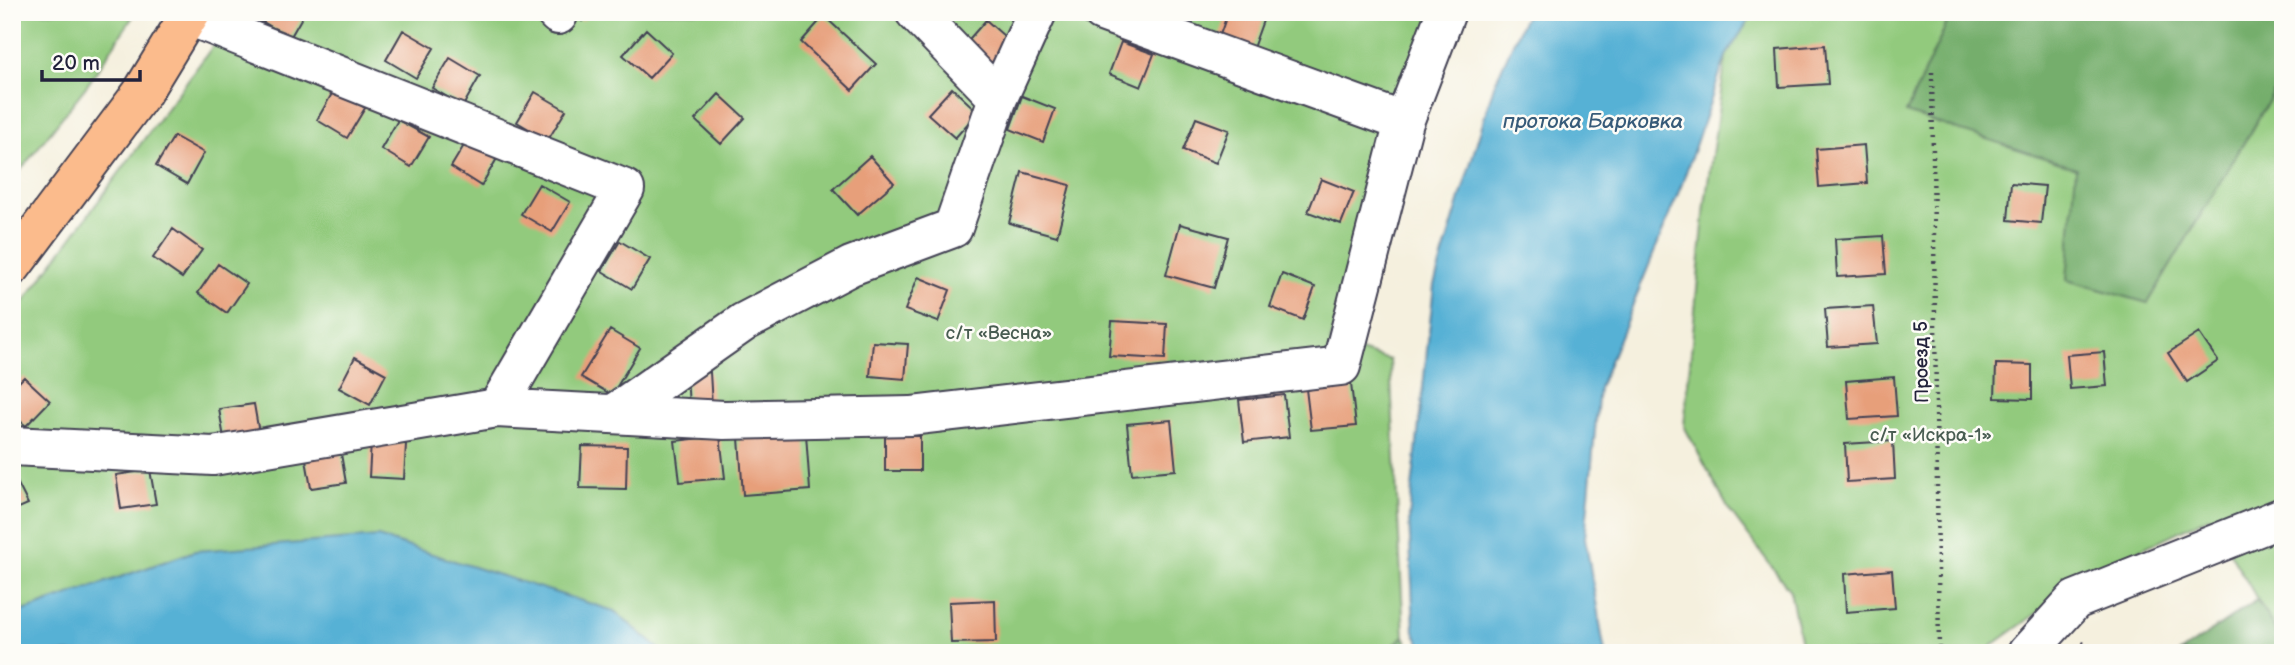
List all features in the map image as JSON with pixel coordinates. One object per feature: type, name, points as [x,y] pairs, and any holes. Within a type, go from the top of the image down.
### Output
[{"type":"main road","points":[[12,265],[141,94],[190,14]]},
{"type":"street","points":[[915,12],[998,99]]},
{"type":"street","points":[[614,414],[744,322],[850,266],[953,228],[998,99],[1037,12]]},
{"type":"street","points":[[1102,12],[1404,122]]},
{"type":"street","points":[[12,446],[212,456],[497,408],[724,419],[911,416],[1341,366],[1404,122],[1446,12]]},
{"type":"street","points":[[190,14],[625,189],[497,408]]},
{"type":"street","points":[[2027,653],[2075,600],[2283,517]]},
{"type":"path","name":"Проезд 5","points":[[1932,72],[1939,653]]},
{"type":"green space","points":[[12,12],[136,12],[88,84],[12,181]]},
{"type":"green space","name":"с/т «Весна»","points":[[238,12],[1434,12],[1330,342],[1390,360],[1404,636],[1384,653],[664,653],[614,611],[195,551],[12,615],[12,318]]},
{"type":"green space","name":"с/т «Искра-1»","points":[[1754,12],[1952,12],[1906,113],[2077,168],[2067,280],[2148,303],[2283,77],[2283,643],[2209,517],[2099,569],[1994,644],[1988,653],[1803,653],[1790,591],[1729,510],[1684,426],[1705,204],[1726,56]]},
{"type":"green space","points":[[1952,12],[2283,12],[2283,77],[2148,303],[2067,280],[2076,168],[1906,113]]},
{"type":"green space","points":[[2257,600],[2283,643],[2283,653],[2180,653]]},
{"type":"green space","points":[[1404,636],[1412,653],[1384,653]]},
{"type":"water","name":"протока Барковка","points":[[1527,12],[1754,12],[1726,56],[1682,184],[1599,388],[1585,538],[1605,653],[1425,653],[1414,632],[1409,517],[1434,285],[1494,85]]},
{"type":"water","points":[[378,537],[614,611],[664,653],[12,653],[12,615],[195,551]]},
{"type":"building","points":[[264,12],[305,12],[290,38],[260,20]]},
{"type":"building","points":[[573,12],[591,12],[582,21]]},
{"type":"building","points":[[1228,12],[1258,12],[1265,15],[1253,48],[1220,35]]},
{"type":"building","points":[[824,16],[876,64],[852,90],[801,42]]},
{"type":"building","points":[[986,20],[1013,44],[989,70],[963,46]]},
{"type":"building","points":[[646,29],[672,53],[649,78],[623,55]]},
{"type":"building","points":[[403,30],[434,48],[416,78],[386,60]]},
{"type":"building","points":[[1121,42],[1154,54],[1141,87],[1109,74]]},
{"type":"building","points":[[1825,45],[1828,84],[1779,87],[1777,49]]},
{"type":"building","points":[[450,58],[480,76],[463,106],[432,88]]},
{"type":"building","points":[[952,88],[978,112],[955,138],[928,114]]},
{"type":"building","points":[[334,90],[365,108],[347,138],[317,120]]},
{"type":"building","points":[[535,92],[566,110],[548,140],[517,122]]},
{"type":"building","points":[[719,94],[745,118],[721,144],[695,120]]},
{"type":"building","points":[[1022,96],[1055,109],[1043,142],[1010,129]]},
{"type":"building","points":[[1196,118],[1229,130],[1216,163],[1183,150]]},
{"type":"building","points":[[398,120],[429,137],[411,167],[381,149]]},
{"type":"building","points":[[174,136],[204,153],[187,184],[156,166]]},
{"type":"building","points":[[469,137],[499,155],[481,186],[451,167]]},
{"type":"building","points":[[1864,145],[1867,183],[1819,187],[1816,149]]},
{"type":"building","points":[[870,156],[894,183],[857,215],[833,189]]},
{"type":"building","points":[[1022,172],[1070,185],[1057,236],[1009,223]]},
{"type":"building","points":[[1321,179],[1354,192],[1341,224],[1308,212]]},
{"type":"building","points":[[2011,183],[2045,186],[2041,223],[2008,220]]},
{"type":"building","points":[[539,184],[570,202],[552,232],[521,214]]},
{"type":"building","points":[[1180,224],[1228,237],[1214,288],[1166,275]]},
{"type":"building","points":[[173,229],[202,250],[182,278],[153,258]]},
{"type":"building","points":[[1883,236],[1886,274],[1837,277],[1835,239]]},
{"type":"building","points":[[620,241],[650,259],[632,289],[602,271]]},
{"type":"building","points":[[218,264],[247,284],[227,313],[198,293]]},
{"type":"building","points":[[1282,274],[1315,287],[1303,320],[1270,307]]},
{"type":"building","points":[[918,277],[950,290],[938,322],[905,310]]},
{"type":"building","points":[[1873,306],[1877,344],[1828,347],[1825,309]]},
{"type":"building","points":[[1112,321],[1167,324],[1165,359],[1109,356]]},
{"type":"building","points":[[610,330],[640,348],[612,395],[581,377]]},
{"type":"building","points":[[2199,333],[2218,361],[2187,382],[2168,353]]},
{"type":"building","points":[[873,342],[908,344],[905,379],[870,376]]},
{"type":"building","points":[[2104,352],[2107,386],[2070,389],[2067,355]]},
{"type":"building","points":[[355,357],[386,374],[370,405],[339,388]]},
{"type":"building","points":[[1996,364],[2032,365],[2032,399],[1995,398]]},
{"type":"building","points":[[710,372],[712,406],[689,408],[687,373]]},
{"type":"building","points":[[24,377],[50,401],[26,426],[12,414],[12,389]]},
{"type":"building","points":[[1894,377],[1897,416],[1849,419],[1846,381]]},
{"type":"building","points":[[1351,384],[1356,426],[1311,430],[1306,389]]},
{"type":"building","points":[[1284,395],[1289,437],[1244,442],[1239,400]]},
{"type":"building","points":[[254,404],[260,439],[225,444],[219,409]]},
{"type":"building","points":[[1171,420],[1176,470],[1132,474],[1127,424]]},
{"type":"building","points":[[806,434],[810,490],[743,495],[739,438]]},
{"type":"building","points":[[720,436],[725,478],[680,482],[675,441]]},
{"type":"building","points":[[885,436],[920,436],[920,471],[885,471]]},
{"type":"building","points":[[1893,441],[1895,479],[1847,482],[1845,444]]},
{"type":"building","points":[[371,442],[406,444],[404,479],[369,477]]},
{"type":"building","points":[[582,446],[627,447],[626,489],[580,488]]},
{"type":"building","points":[[340,448],[346,483],[311,488],[305,454]]},
{"type":"building","points":[[150,470],[156,504],[121,509],[116,475]]},
{"type":"building","points":[[12,472],[28,504],[12,511]]},
{"type":"building","points":[[1892,570],[1895,608],[1846,612],[1844,574]]},
{"type":"building","points":[[995,600],[996,642],[951,643],[949,602]]}]
